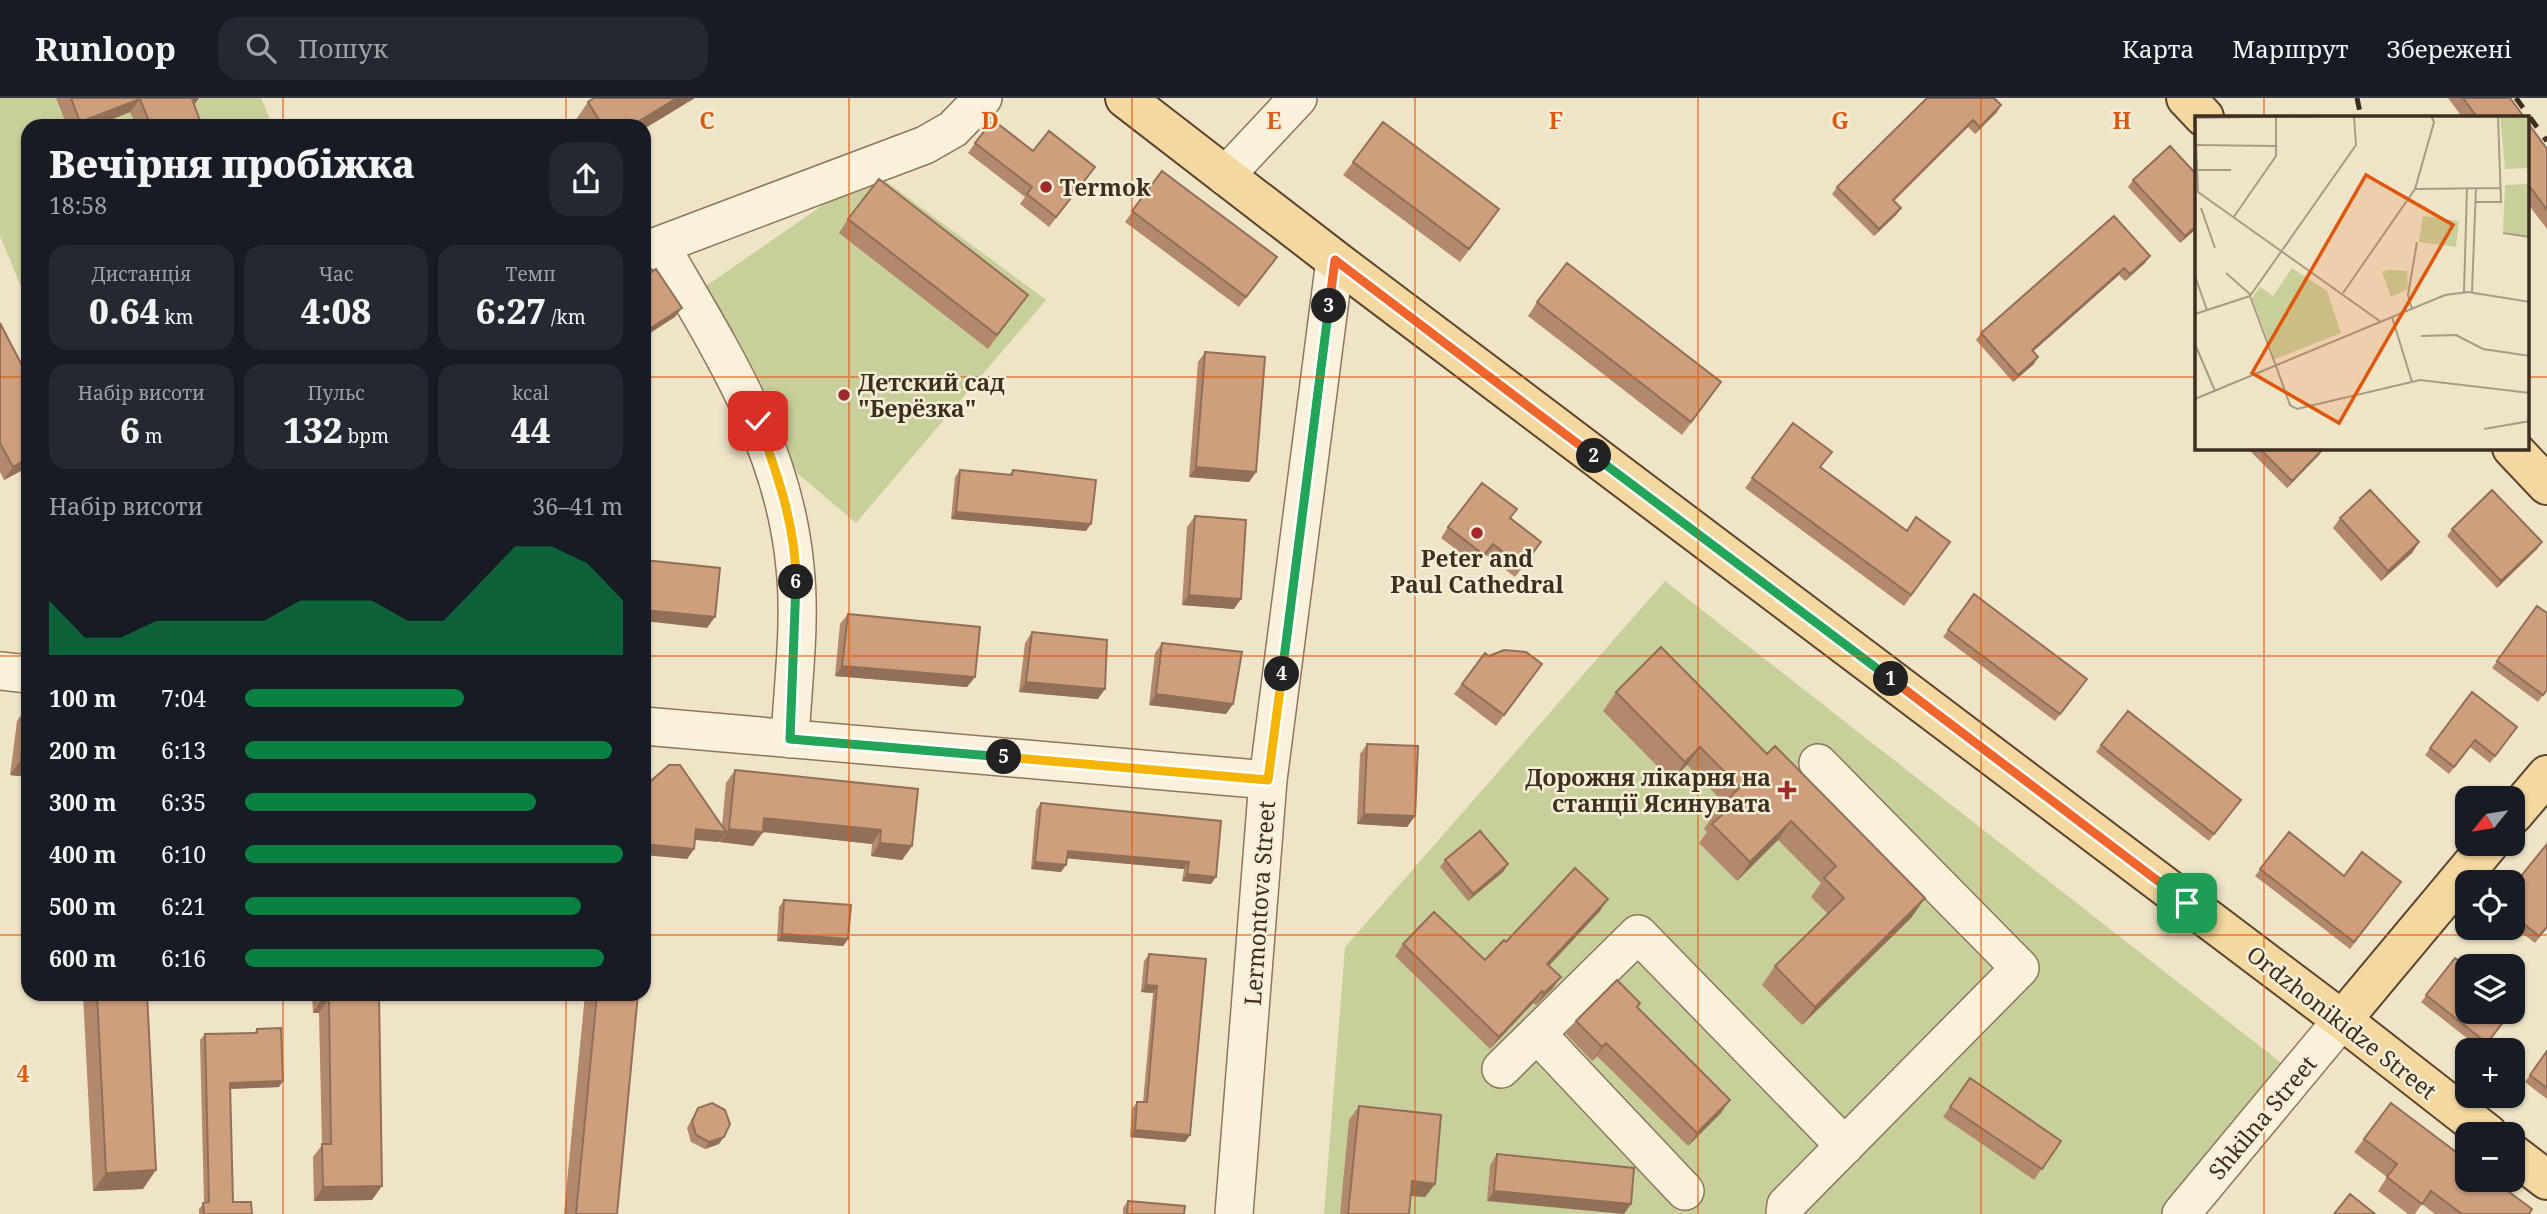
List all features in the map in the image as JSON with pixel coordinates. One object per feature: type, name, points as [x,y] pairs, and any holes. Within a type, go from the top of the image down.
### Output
[{"type":"main road","name":"Ordzhonikidze Street","points":[[1125,98],[1335,260],[2342,1020],[2473,1122]]},
{"type":"main road","points":[[2186,98],[2203,116]]},
{"type":"main road","points":[[2514,450],[2547,485]]},
{"type":"main road","points":[[2525,801],[2547,775]]},
{"type":"main road","points":[[2342,1020],[2479,856]]},
{"type":"main road","points":[[2525,1163],[2547,1180]]},
{"type":"street","points":[[790,739],[796,569],[787,509],[777,472],[758,421],[730,365],[652,248],[925,145],[953,130],[983,98]]},
{"type":"street","points":[[1225,176],[1298,98]]},
{"type":"street","name":"Lermontova Street","points":[[1234,1214],[1268,780],[1335,260]]},
{"type":"street","points":[[0,671],[21,673]]},
{"type":"street","points":[[651,727],[1268,780]]},
{"type":"street","points":[[1785,1214],[1786,1205],[2020,968],[1818,763]]},
{"type":"street","points":[[1501,1069],[1638,934],[1845,1146]]},
{"type":"street","name":"Shkilna Street","points":[[2181,1214],[2342,1020]]},
{"type":"street","points":[[1537,1034],[1685,1191]]},
{"type":"green space","points":[[0,98],[261,98],[270,119],[21,119],[21,286],[0,236]]},
{"type":"green space","points":[[872,171],[1046,300],[856,523],[797,473],[703,288]]},
{"type":"green space","points":[[1665,581],[2284,1065],[2163,1214],[1324,1214],[1345,947]]},
{"type":"building","points":[[71,98],[194,98],[192,99],[199,119],[148,119],[140,99],[88,119],[79,119]]},
{"type":"building","points":[[594,98],[677,98],[642,119],[599,119],[588,102]]},
{"type":"building","points":[[1927,98],[1994,98],[2001,105],[1980,127],[1973,120],[1893,200],[1901,208],[1879,229],[1837,187]]},
{"type":"building","points":[[2463,98],[2510,98],[2523,116],[2476,116]]},
{"type":"building","name":"Termok","points":[[993,120],[1033,151],[1049,131],[1095,167],[1056,217],[1027,194],[1032,187],[975,143]]},
{"type":"building","points":[[1383,122],[1499,209],[1469,249],[1353,162]]},
{"type":"building","points":[[2530,126],[2547,149],[2547,210],[2530,187]]},
{"type":"building","points":[[2170,146],[2195,173],[2195,227],[2185,236],[2133,180]]},
{"type":"building","points":[[1162,171],[1277,257],[1246,297],[1132,211]]},
{"type":"building","points":[[879,179],[1028,295],[997,335],[848,219]]},
{"type":"building","points":[[2114,216],[2150,256],[2130,274],[2124,268],[2032,350],[2038,357],[2018,375],[1981,333]]},
{"type":"building","points":[[1567,263],[1721,382],[1691,422],[1537,302]]},
{"type":"building","points":[[656,269],[682,308],[651,328],[651,272]]},
{"type":"building","points":[[0,323],[21,364],[21,463],[13,467],[0,443]]},
{"type":"building","points":[[1205,352],[1265,357],[1256,472],[1196,467]]},
{"type":"building","points":[[1793,423],[1832,452],[1820,467],[1907,531],[1916,517],[1950,542],[1911,595],[1752,478]]},
{"type":"building","points":[[2261,450],[2322,450],[2292,481]]},
{"type":"building","points":[[960,470],[1012,475],[1013,470],[1096,480],[1091,524],[956,512]]},
{"type":"building","name":"Peter and Paul Cathedral","points":[[1482,483],[1517,509],[1510,518],[1541,542],[1522,567],[1493,544],[1484,555],[1448,527]]},
{"type":"building","points":[[2370,490],[2419,542],[2388,571],[2340,518]]},
{"type":"building","points":[[2492,490],[2542,542],[2501,581],[2452,529]]},
{"type":"building","points":[[1195,516],[1246,520],[1241,599],[1189,595]]},
{"type":"building","points":[[651,561],[720,568],[715,617],[651,611]]},
{"type":"building","points":[[1974,594],[2087,679],[2060,714],[1948,630]]},
{"type":"building","points":[[2537,606],[2547,613],[2547,690],[2543,695],[2497,661]]},
{"type":"building","points":[[848,614],[980,627],[975,677],[842,666]]},
{"type":"building","points":[[1032,632],[1107,640],[1105,689],[1026,682]]},
{"type":"building","points":[[1162,643],[1242,652],[1233,704],[1156,694]]},
{"type":"building","points":[[1661,647],[1767,754],[1775,746],[1925,898],[1815,1007],[1775,966],[1844,898],[1824,878],[1836,866],[1791,821],[1750,862],[1712,824],[1722,815],[1717,810],[1740,787],[1700,747],[1685,762],[1616,692]]},
{"type":"building","points":[[1504,650],[1526,652],[1542,664],[1504,715],[1462,684],[1485,653],[1489,656]]},
{"type":"building","points":[[2472,692],[2517,727],[2495,756],[2475,740],[2454,767],[2430,748]]},
{"type":"building","points":[[2128,711],[2241,800],[2214,834],[2101,745]]},
{"type":"building","points":[[1367,744],[1418,746],[1415,816],[1364,814]]},
{"type":"building","points":[[669,765],[680,765],[726,832],[696,829],[694,849],[651,845],[651,781]]},
{"type":"building","points":[[735,770],[918,789],[912,846],[880,843],[881,830],[764,818],[763,832],[729,829]]},
{"type":"building","points":[[1041,803],[1221,821],[1216,877],[1187,874],[1189,862],[1068,851],[1066,865],[1035,862]]},
{"type":"building","points":[[1480,831],[1508,864],[1473,894],[1445,860]]},
{"type":"building","points":[[2289,832],[2344,876],[2362,852],[2401,882],[2354,942],[2260,869]]},
{"type":"building","points":[[2547,844],[2547,927],[2539,936],[2525,925],[2525,871]]},
{"type":"building","points":[[1575,868],[1608,899],[1547,964],[1561,977],[1544,993],[1542,991],[1499,1037],[1403,944],[1434,912],[1485,960],[1504,940],[1506,942]]},
{"type":"building","points":[[784,900],[851,905],[848,939],[782,934]]},
{"type":"building","points":[[1149,954],[1206,959],[1190,1135],[1135,1130],[1137,1102],[1147,1102],[1157,986],[1146,985]]},
{"type":"building","points":[[2455,958],[2455,1018],[2426,995]]},
{"type":"building","points":[[1617,980],[1640,1003],[1637,1007],[1730,1100],[1697,1133],[1606,1043],[1602,1047],[1576,1021]]},
{"type":"building","points":[[97,1001],[147,1001],[156,1170],[106,1173]]},
{"type":"building","points":[[329,1001],[379,1001],[382,1186],[323,1187],[322,1144],[331,1144]]},
{"type":"building","points":[[596,1001],[637,1001],[617,1214],[576,1214]]},
{"type":"building","points":[[2463,1024],[2502,1024],[2491,1038],[2481,1038]]},
{"type":"building","points":[[281,1028],[283,1081],[230,1083],[233,1202],[251,1202],[252,1214],[204,1214],[203,1203],[209,1202],[205,1034],[257,1033],[257,1029]]},
{"type":"building","points":[[2547,1051],[2547,1088],[2530,1075]]},
{"type":"building","points":[[1970,1078],[2061,1141],[2042,1169],[1950,1107]]},
{"type":"building","points":[[712,1103],[725,1110],[730,1124],[724,1137],[709,1142],[696,1135],[692,1121],[698,1108]]},
{"type":"building","points":[[2391,1103],[2455,1151],[2455,1192],[2509,1192],[2532,1209],[2529,1214],[2462,1214],[2431,1191],[2422,1204],[2387,1177],[2397,1164],[2364,1139]]},
{"type":"building","points":[[1359,1106],[1441,1115],[1435,1184],[1412,1181],[1409,1214],[1348,1214]]},
{"type":"building","points":[[1497,1154],[1634,1168],[1631,1204],[1494,1191]]},
{"type":"building","points":[[2350,1194],[2375,1214],[2334,1214]]},
{"type":"building","points":[[1128,1201],[1185,1206],[1184,1214],[1127,1214]]},
{"type":"railway","points":[[2357,98],[2361,116]]},
{"type":"railway","points":[[2516,98],[2529,116]]},
{"type":"railway","points":[[2530,117],[2547,141]]},
{"type":"place","name":"Termok","points":[[1046,187]]},
{"type":"place","name":"Детский сад \"Берёзка\"","points":[[844,395]]},
{"type":"place","name":"Peter and Paul Cathedral","points":[[1477,533]]},
{"type":"place","name":"Дорожня лікарня на станції Ясинувата","points":[[1787,790]]},
{"type":"route","points":[[758,421],[787,509],[796,569],[790,739],[1268,780],[1335,260],[2187,903]]}]
